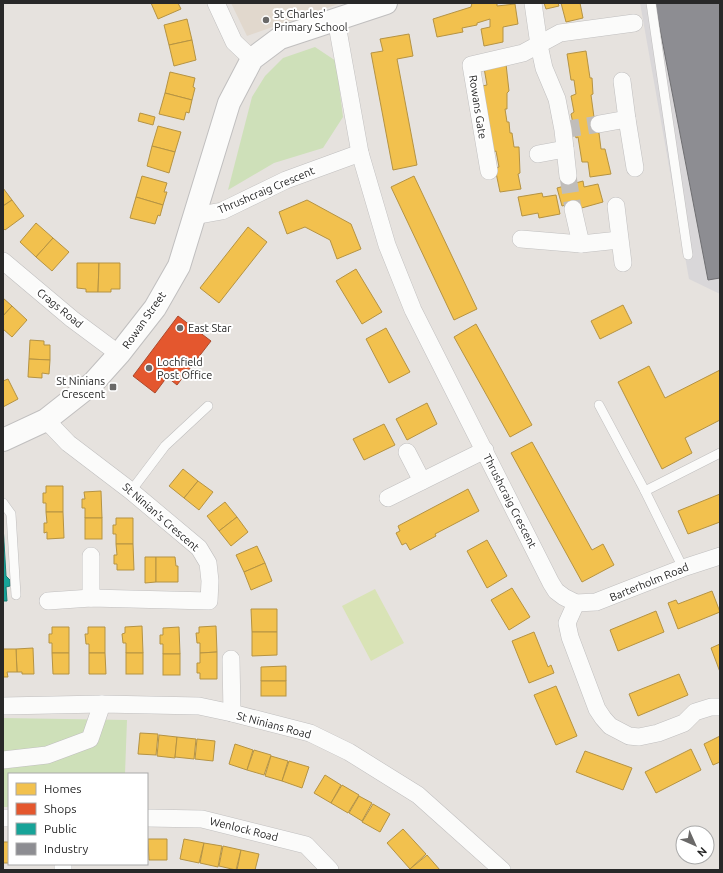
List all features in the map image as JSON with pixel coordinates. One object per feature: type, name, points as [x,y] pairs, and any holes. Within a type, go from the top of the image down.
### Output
[{"type":"street","points":[[216,3],[234,42],[252,59]]},
{"type":"street","name":"Rowan Street","points":[[3,440],[46,420],[93,383],[119,354],[155,308],[179,266],[229,103],[252,59],[280,38],[386,3]]},
{"type":"street","points":[[533,3],[544,68],[557,99],[568,176]]},
{"type":"street","name":"Thrushcraig Crescent","points":[[336,19],[360,153],[387,245],[410,301],[551,583],[556,591],[564,597],[576,602]]},
{"type":"street","name":"Rowans Gate","points":[[488,171],[471,65],[523,53],[560,33],[634,23]]},
{"type":"street","points":[[622,81],[635,168]]},
{"type":"street","points":[[599,124],[627,119]]},
{"type":"street","points":[[538,154],[565,149]]},
{"type":"street","name":"Thrushcraig Crescent","points":[[194,216],[222,211],[286,180],[360,153]]},
{"type":"street","points":[[616,206],[623,263]]},
{"type":"street","points":[[573,209],[582,244]]},
{"type":"street","points":[[521,239],[582,244],[619,240]]},
{"type":"street","name":"Crags Road","points":[[3,262],[72,319],[119,354]]},
{"type":"street","name":"St Ninian's Crescent","points":[[46,420],[68,443],[131,490],[199,548],[208,563],[210,581],[209,601],[91,598],[48,602]]},
{"type":"street","points":[[388,498],[485,450]]},
{"type":"street","points":[[407,452],[422,481]]},
{"type":"street","points":[[91,556],[91,598]]},
{"type":"street","name":"Barterholm Road","points":[[576,602],[596,602],[683,568],[720,556]]},
{"type":"street","points":[[576,602],[567,623],[570,637],[598,709],[610,726],[629,736],[648,736],[684,723],[695,712],[711,707],[720,707]]},
{"type":"street","points":[[231,659],[232,713]]},
{"type":"street","points":[[3,760],[47,755],[90,739],[102,704]]},
{"type":"street","name":"St Ninians Road","points":[[3,706],[102,704],[199,706],[310,733],[349,752],[418,795],[502,870]]},
{"type":"street","name":"Wenlock Road","points":[[148,818],[202,818],[306,845],[330,870]]},
{"type":"lane","points":[[651,3],[688,255]]},
{"type":"lane","points":[[599,405],[645,491],[683,568]]},
{"type":"lane","points":[[131,490],[165,446],[208,406]]},
{"type":"lane","points":[[645,491],[720,453]]},
{"type":"lane","points":[[3,503],[11,514],[16,595]]},
{"type":"shaded area","name":"St Charles' Primary School","points":[[231,3],[341,3],[247,36]]},
{"type":"shaded area","points":[[640,3],[720,3],[720,294],[689,279]]},
{"type":"green space","points":[[315,47],[336,61],[343,117],[323,148],[274,163],[228,190],[252,97],[265,76],[283,58]]},
{"type":"green space","points":[[375,589],[404,643],[371,661],[342,606]]},
{"type":"green space","points":[[3,718],[127,720],[125,773],[8,773],[8,807],[3,807]]},
{"type":"building: Homes","points":[[151,3],[178,3],[181,9],[158,19]]},
{"type":"building: Homes","points":[[472,3],[497,3],[497,6],[515,4],[518,24],[503,27],[503,42],[484,46],[481,29],[490,27],[490,19],[477,23],[477,25],[462,28],[463,32],[437,37],[433,19],[471,7]]},
{"type":"building: Homes","points":[[544,3],[558,3],[559,6],[546,9]]},
{"type":"building: Homes","points":[[561,3],[580,3],[583,18],[566,22]]},
{"type":"building: Homes","points":[[187,19],[192,40],[169,45],[164,25]]},
{"type":"building: Homes","points":[[409,34],[413,56],[397,59],[417,165],[393,170],[371,53],[383,51],[380,39]]},
{"type":"building: Homes","points":[[192,40],[196,60],[174,66],[169,45]]},
{"type":"building: Homes","points":[[586,51],[590,78],[592,78],[593,94],[591,95],[596,132],[599,133],[601,149],[605,149],[611,174],[590,177],[588,162],[582,162],[578,137],[576,138],[571,114],[574,112],[571,96],[576,94],[574,80],[571,80],[567,54]]},
{"type":"building: Homes","points":[[506,64],[509,91],[507,93],[507,109],[505,109],[507,122],[509,122],[510,133],[512,133],[514,147],[519,147],[520,173],[518,174],[521,189],[500,192],[495,168],[499,167],[496,151],[493,152],[482,86],[487,85],[484,68]]},
{"type":"building: Homes","points":[[170,72],[195,78],[193,87],[195,88],[192,100],[165,93]]},
{"type":"building: Homes","points":[[165,93],[192,100],[189,113],[186,112],[184,120],[159,114]]},
{"type":"building: Homes","points":[[140,113],[155,117],[153,125],[138,121]]},
{"type":"building: Homes","points":[[158,126],[181,132],[175,152],[152,146]]},
{"type":"building: Homes","points":[[152,146],[175,152],[169,173],[147,166]]},
{"type":"building: Homes","points":[[142,176],[167,183],[164,192],[167,192],[163,205],[136,197]]},
{"type":"building: Homes","points":[[414,176],[477,309],[454,320],[391,187]]},
{"type":"building: Homes","points":[[583,181],[584,187],[598,184],[603,202],[578,209],[577,202],[562,206],[557,188]]},
{"type":"building: Homes","points":[[3,188],[12,200],[3,206]]},
{"type":"building: Homes","points":[[542,193],[543,197],[556,195],[560,214],[539,218],[538,213],[522,216],[518,197]]},
{"type":"building: Homes","points":[[136,197],[163,205],[160,216],[158,215],[155,224],[130,218]]},
{"type":"building: Homes","points":[[12,200],[24,216],[5,230],[3,228],[3,206]]},
{"type":"building: Homes","points":[[307,200],[351,224],[361,249],[337,259],[330,240],[305,227],[287,234],[279,212]]},
{"type":"building: Homes","points":[[36,223],[53,238],[36,257],[20,242]]},
{"type":"building: Homes","points":[[248,227],[267,242],[219,303],[200,288]]},
{"type":"building: Homes","points":[[53,238],[69,252],[52,271],[36,257]]},
{"type":"building: Homes","points":[[77,263],[99,263],[98,292],[86,292],[86,289],[77,288]]},
{"type":"building: Homes","points":[[99,263],[120,263],[120,289],[111,289],[111,292],[98,292]]},
{"type":"building: Homes","points":[[356,269],[382,312],[362,324],[336,281]]},
{"type":"building: Homes","points":[[3,298],[12,306],[3,316]]},
{"type":"building: Homes","points":[[623,305],[632,323],[600,339],[591,321]]},
{"type":"building: Homes","points":[[12,306],[27,320],[12,337],[3,329],[3,316]]},
{"type":"building: Homes","points":[[476,324],[532,425],[510,437],[454,337]]},
{"type":"building: Homes","points":[[386,328],[410,372],[389,383],[366,339]]},
{"type":"building: Homes","points":[[30,340],[44,341],[44,345],[50,345],[50,360],[29,359]]},
{"type":"building: Homes","points":[[29,359],[50,360],[49,374],[42,373],[42,378],[28,377]]},
{"type":"building: Homes","points":[[649,366],[665,398],[720,370],[720,420],[685,438],[692,453],[662,469],[618,382]]},
{"type":"building: Homes","points":[[8,379],[18,399],[3,407],[3,381]]},
{"type":"building: Homes","points":[[427,403],[437,424],[407,440],[396,419]]},
{"type":"building: Homes","points":[[384,424],[395,445],[364,460],[353,439]]},
{"type":"building: Homes","points":[[532,442],[592,550],[603,544],[614,565],[582,582],[511,453]]},
{"type":"building: Homes","points":[[183,469],[198,481],[184,498],[169,486]]},
{"type":"building: Homes","points":[[198,481],[213,492],[199,510],[184,498]]},
{"type":"building: Homes","points":[[46,486],[63,486],[63,512],[46,512],[46,503],[43,503],[43,493],[46,493]]},
{"type":"building: Homes","points":[[468,489],[479,511],[435,534],[436,536],[410,550],[406,543],[402,545],[396,533],[400,531],[398,526]]},
{"type":"building: Homes","points":[[101,491],[102,518],[85,518],[85,508],[82,508],[82,499],[85,499],[84,492]]},
{"type":"building: Homes","points":[[720,494],[720,522],[688,534],[678,511]]},
{"type":"building: Homes","points":[[225,502],[237,517],[219,531],[207,516]]},
{"type":"building: Homes","points":[[46,512],[63,512],[64,538],[47,539],[47,532],[44,533],[44,523],[47,523]]},
{"type":"building: Homes","points":[[237,517],[248,532],[231,546],[219,531]]},
{"type":"building: Homes","points":[[85,518],[102,518],[102,539],[85,539]]},
{"type":"building: Homes","points":[[116,518],[133,518],[133,544],[116,544],[116,534],[113,534],[113,525],[116,525]]},
{"type":"building: Homes","points":[[487,540],[507,576],[487,588],[467,551]]},
{"type":"building: Homes","points":[[116,544],[133,544],[134,570],[117,570],[117,564],[114,564],[114,555],[117,555]]},
{"type":"building: Homes","points":[[257,546],[265,563],[244,572],[236,555]]},
{"type":"building: Homes","points":[[145,557],[156,557],[156,582],[145,583]]},
{"type":"building: Homes","points":[[156,557],[175,557],[176,566],[178,566],[178,582],[156,582]]},
{"type":"building: Homes","points":[[265,563],[272,581],[251,590],[244,572]]},
{"type":"building: Homes","points":[[512,588],[530,617],[509,630],[491,600]]},
{"type":"building: Homes","points":[[712,591],[720,612],[678,629],[668,603],[676,600],[678,604]]},
{"type":"building: Homes","points":[[251,609],[277,609],[277,632],[252,632]]},
{"type":"building: Homes","points":[[656,611],[664,632],[618,651],[610,630]]},
{"type":"building: Homes","points":[[142,626],[143,653],[126,653],[126,643],[123,643],[122,634],[125,633],[125,627]]},
{"type":"building: Homes","points":[[216,626],[217,652],[200,653],[200,643],[197,643],[196,633],[199,633],[199,627]]},
{"type":"building: Homes","points":[[52,627],[69,627],[69,653],[52,653],[52,643],[49,643],[49,634],[52,634]]},
{"type":"building: Homes","points":[[88,627],[105,627],[105,653],[89,653],[89,644],[86,644],[85,634],[88,634]]},
{"type":"building: Homes","points":[[179,627],[180,654],[163,654],[163,644],[160,644],[160,635],[163,635],[163,628]]},
{"type":"building: Homes","points":[[252,632],[277,632],[277,655],[252,656]]},
{"type":"building: Homes","points":[[534,632],[548,667],[551,665],[554,673],[529,683],[512,641]]},
{"type":"building: Homes","points":[[720,644],[720,672],[711,648]]},
{"type":"building: Homes","points":[[33,648],[34,674],[22,674],[22,672],[17,672],[16,649]]},
{"type":"building: Homes","points":[[3,649],[16,649],[17,672],[7,672],[8,677],[3,677]]},
{"type":"building: Homes","points":[[217,652],[217,679],[200,679],[200,673],[197,673],[197,663],[200,663],[200,653]]},
{"type":"building: Homes","points":[[52,653],[69,653],[69,674],[53,674]]},
{"type":"building: Homes","points":[[89,653],[105,653],[106,674],[89,674]]},
{"type":"building: Homes","points":[[126,653],[143,653],[143,674],[126,674]]},
{"type":"building: Homes","points":[[163,654],[180,654],[180,675],[163,675]]},
{"type":"building: Homes","points":[[286,666],[286,681],[261,681],[261,667]]},
{"type":"building: Homes","points":[[679,674],[688,695],[638,716],[629,694]]},
{"type":"building: Homes","points":[[261,681],[286,681],[286,696],[261,696]]},
{"type":"building: Homes","points":[[556,686],[577,736],[556,745],[534,695]]},
{"type":"building: Homes","points":[[140,733],[158,734],[156,755],[138,754]]},
{"type":"building: Homes","points":[[159,735],[177,737],[175,758],[157,756]]},
{"type":"building: Homes","points":[[720,736],[720,762],[713,765],[704,744]]},
{"type":"building: Homes","points":[[177,737],[196,739],[194,759],[175,757]]},
{"type":"building: Homes","points":[[197,739],[215,741],[213,761],[195,759]]},
{"type":"building: Homes","points":[[235,744],[253,750],[247,770],[229,764]]},
{"type":"building: Homes","points":[[691,749],[701,770],[656,793],[645,772]]},
{"type":"building: Homes","points":[[254,750],[271,755],[264,775],[247,770]]},
{"type":"building: Homes","points":[[585,751],[632,768],[623,790],[576,772]]},
{"type":"building: Homes","points":[[271,756],[288,761],[282,781],[265,776]]},
{"type":"building: Homes","points":[[289,761],[309,767],[302,788],[282,781]]},
{"type":"building: Homes","points":[[325,775],[341,785],[331,803],[314,793]]},
{"type":"building: Homes","points":[[342,785],[359,795],[348,813],[331,803]]},
{"type":"building: Homes","points":[[359,796],[372,803],[362,821],[349,813]]},
{"type":"building: Homes","points":[[373,804],[390,814],[380,832],[362,822]]},
{"type":"building: Homes","points":[[403,829],[426,854],[410,869],[387,843]]},
{"type":"building: Homes","points":[[148,839],[167,839],[167,860],[149,860]]},
{"type":"building: Homes","points":[[184,839],[204,843],[199,863],[180,859]]},
{"type":"building: Homes","points":[[3,842],[8,842],[8,863],[3,863]]},
{"type":"building: Homes","points":[[204,843],[222,846],[218,867],[200,863]]},
{"type":"building: Homes","points":[[223,846],[241,850],[236,870],[219,866]]},
{"type":"building: Homes","points":[[241,850],[259,854],[255,870],[237,870]]},
{"type":"building: Homes","points":[[427,855],[440,870],[410,869]]},
{"type":"building: Shops","points":[[178,316],[211,341],[177,385],[167,377],[155,393],[133,376]]},
{"type":"building: Public","points":[[3,525],[6,576],[10,580],[10,586],[6,587],[7,601],[3,601]]},
{"type":"building: Industry","points":[[655,3],[720,3],[720,278],[708,280]]},
{"type":"tunnel","points":[[563,130],[599,124]]},
{"type":"tunnel","points":[[568,176],[573,209]]},
{"type":"place","name":"St Charles' Primary School","points":[[266,20]]},
{"type":"place","name":"East Star","points":[[180,328]]},
{"type":"place","name":"Lochfield Post Office","points":[[149,368]]},
{"type":"place","name":"St Ninians Crescent","points":[[113,387]]}]
